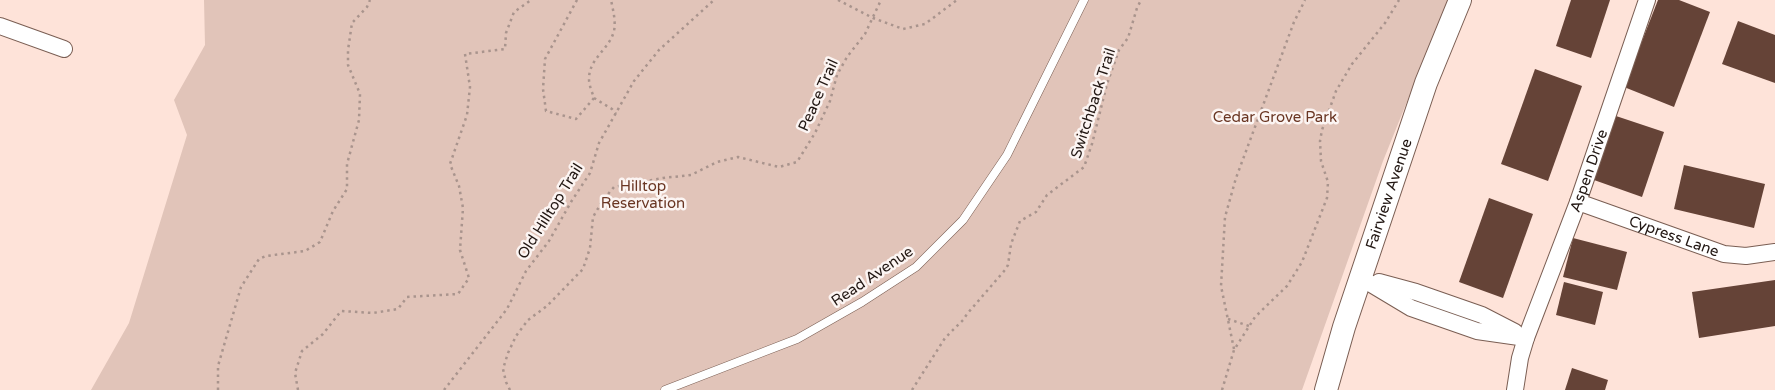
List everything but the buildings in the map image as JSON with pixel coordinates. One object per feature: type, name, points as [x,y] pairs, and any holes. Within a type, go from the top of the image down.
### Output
[{"type":"main road","name":"Fairview Avenue","points":[[1326,390],[1344,327],[1426,83],[1460,0]]},
{"type":"street","name":"Aspen Drive","points":[[1515,390],[1520,358],[1526,338],[1578,202],[1647,0]]},
{"type":"street","points":[[0,26],[64,48]]},
{"type":"street","name":"Cypress Lane","points":[[1578,202],[1724,254],[1746,256],[1775,252]]},
{"type":"street","points":[[1361,278],[1416,292],[1482,315],[1526,338]]},
{"type":"lane","name":"Read Avenue","points":[[666,390],[797,339],[862,302],[916,267],[963,220],[1007,155],[1084,0]]},
{"type":"path","points":[[218,390],[218,366],[241,287],[259,259],[266,256],[305,251],[320,242],[333,211],[347,189],[347,164],[359,120],[360,94],[348,65],[348,50],[352,23],[367,7],[370,0]]},
{"type":"path","points":[[298,390],[296,373],[302,351],[323,334],[341,311],[373,313],[398,309],[407,297],[458,294],[469,278],[460,250],[462,208],[459,186],[450,164],[467,115],[470,87],[465,54],[505,48],[506,33],[514,12],[531,0]]},
{"type":"path","points":[[577,0],[545,59],[543,89],[546,111],[576,119],[594,98]]},
{"type":"path","points":[[611,0],[614,31],[608,45],[593,62],[589,79],[594,98],[612,109],[616,114]]},
{"type":"path","name":"Old Hilltop Trail","points":[[444,390],[507,308],[526,271],[549,241],[570,202],[590,173],[599,143],[634,81],[659,50],[714,0]]},
{"type":"path","points":[[838,0],[873,18],[903,30],[925,24],[957,0]]},
{"type":"path","name":"Peace Trail","points":[[510,390],[503,369],[516,336],[528,320],[547,306],[583,270],[590,248],[593,217],[603,200],[614,188],[663,178],[691,175],[717,162],[738,157],[779,168],[797,162],[815,133],[830,101],[837,76],[847,57],[865,34],[881,0]]},
{"type":"path","name":"Switchback Trail","points":[[912,390],[945,338],[963,320],[966,314],[1005,270],[1008,265],[1011,244],[1020,221],[1036,212],[1047,195],[1084,167],[1092,144],[1107,84],[1119,50],[1128,38],[1141,0]]},
{"type":"path","points":[[1234,350],[1221,286],[1225,216],[1239,169],[1294,22],[1305,0]]},
{"type":"path","points":[[1222,390],[1234,350],[1249,326],[1255,317],[1287,286],[1302,262],[1327,198],[1328,182],[1321,161],[1320,141],[1333,99],[1352,64],[1399,0]]},
{"type":"path","points":[[1228,320],[1249,326]]},
{"type":"green space","name":"Hilltop Reservation","points":[[204,0],[1448,0],[1383,161],[1302,390],[91,390],[129,323],[187,135],[174,100],[205,45]]},
{"type":"park label","name":"Cedar Grove Park","points":[[1275,117]]}]
